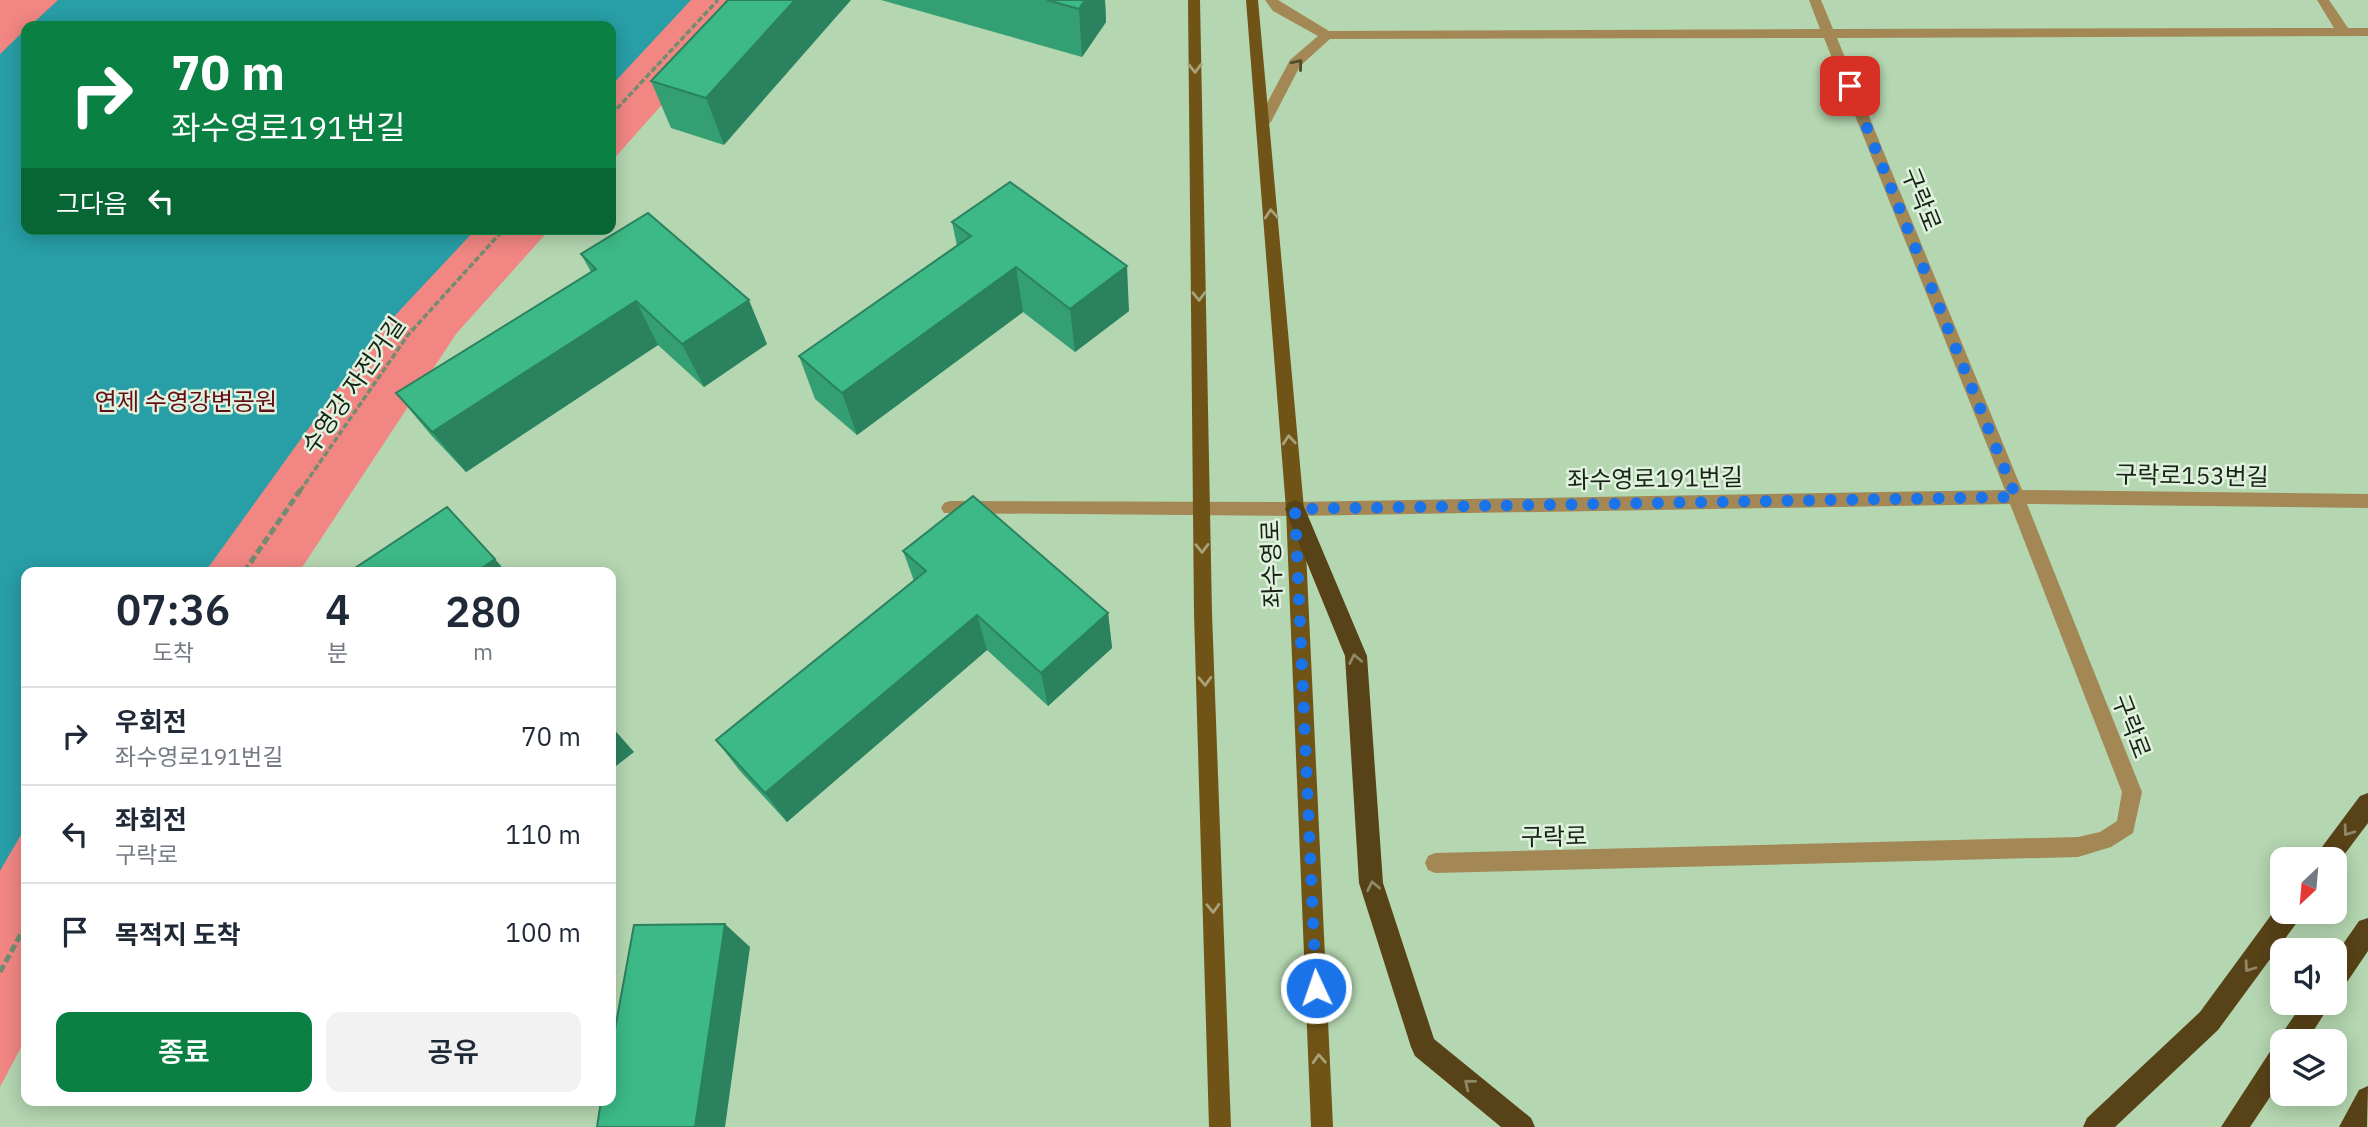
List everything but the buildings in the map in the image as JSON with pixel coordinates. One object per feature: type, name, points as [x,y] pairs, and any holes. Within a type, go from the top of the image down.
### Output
[{"type":"highway","points":[[1295,509],[1356,656],[1371,883],[1424,1047],[1522,1127]]},
{"type":"highway","points":[[2336,847],[2368,804]]},
{"type":"highway","points":[[2096,1127],[2209,1021],[2280,924]]},
{"type":"highway","points":[[2347,960],[2368,930]]},
{"type":"highway","points":[[2234,1127],[2270,1074]]},
{"type":"highway","points":[[2352,1127],[2368,1099]]},
{"type":"main road","points":[[1194,0],[1202,509],[1220,1127]]},
{"type":"main road","name":"좌수영로","points":[[1252,0],[1295,509],[1322,1127]]},
{"type":"street","points":[[1271,0],[1278,8],[1327,35],[2368,32]]},
{"type":"street","name":"구락로","points":[[1435,863],[2078,847],[2116,835],[2126,826],[2132,792],[1815,0]]},
{"type":"street","points":[[2323,0],[2343,31]]},
{"type":"street","points":[[1264,122],[1295,64],[1327,35]]},
{"type":"street","name":"좌수영로191번길","points":[[950,508],[1295,509],[2016,497]]},
{"type":"street","name":"구락로153번길","points":[[2016,497],[2368,501]]},
{"type":"path","points":[[616,110],[718,0]]},
{"type":"path","name":"수영강 자전거길","points":[[247,567],[408,335],[499,235]]},
{"type":"path","points":[[0,972],[21,934]]},
{"type":"green space","name":"연제 수영강변공원","points":[[0,0],[755,0],[616,156],[616,21],[21,21],[21,235],[545,235],[456,334],[302,567],[21,567],[21,1047],[0,1087]]},
{"type":"water","points":[[58,0],[691,0],[616,81],[616,21],[35,21]]},
{"type":"water","name":"연제 수영강변공원","points":[[21,34],[21,235],[470,235],[373,339],[209,567],[21,567],[21,835],[0,871],[0,54]]},
{"type":"route","points":[[1316,988],[1295,509],[2016,497],[1850,86]]}]
